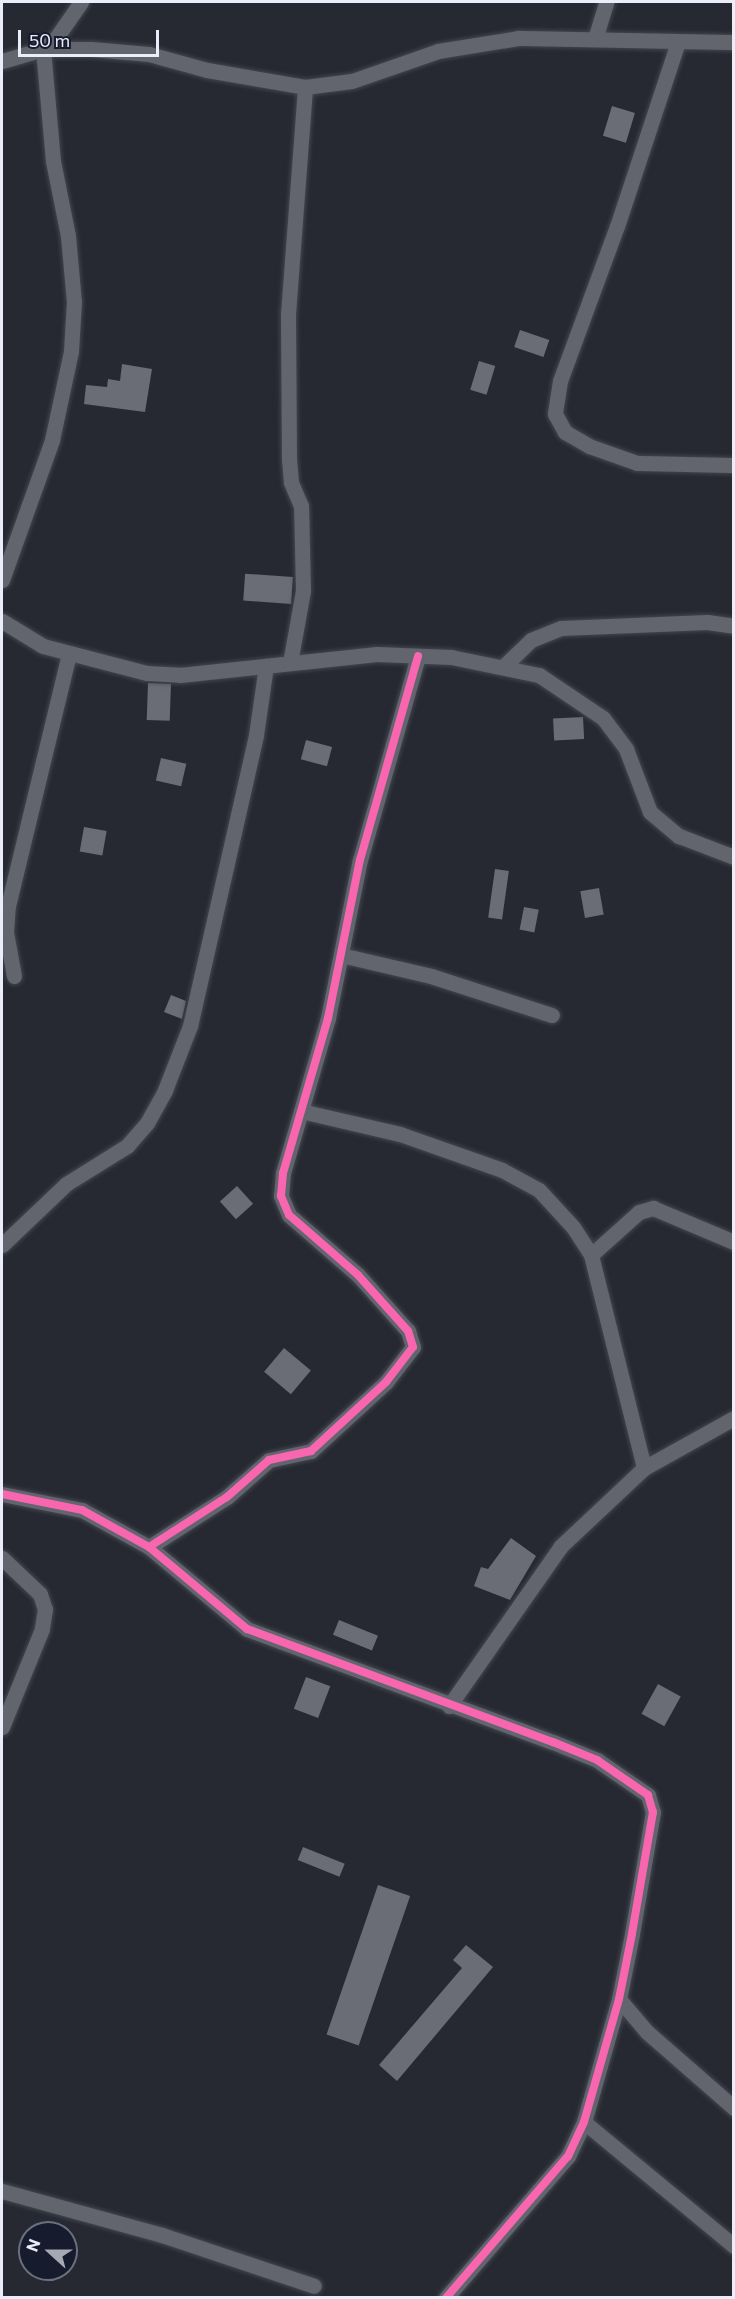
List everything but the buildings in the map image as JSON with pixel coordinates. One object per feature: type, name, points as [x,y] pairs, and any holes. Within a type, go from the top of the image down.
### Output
[{"type":"street","points":[[43,49],[56,38],[81,2]]},
{"type":"street","points":[[595,39],[606,2]]},
{"type":"street","points":[[2,61],[43,49],[149,54],[207,70],[305,87],[352,81],[438,51],[518,38],[734,42]]},
{"type":"street","points":[[678,42],[618,226],[560,381],[555,414],[565,432],[589,446],[637,463],[734,465]]},
{"type":"street","points":[[2,580],[52,440],[72,351],[74,302],[69,247],[53,160],[43,49]]},
{"type":"street","points":[[290,663],[303,591],[301,506],[291,482],[289,460],[288,314],[305,87]]},
{"type":"street","points":[[2,621],[43,646],[147,673],[180,675],[377,654],[418,656],[504,666],[539,675],[585,702],[626,749],[650,812],[679,837],[734,857]]},
{"type":"street","points":[[504,666],[531,640],[561,628],[707,622],[734,626]]},
{"type":"street","points":[[14,976],[6,932],[8,906],[69,654]]},
{"type":"street","points":[[149,1547],[227,1497],[269,1460],[311,1451],[338,1430],[411,1353],[413,1339],[408,1331],[358,1275],[289,1215],[281,1196],[283,1173],[328,1018],[360,860],[418,656]]},
{"type":"street","points":[[2,1245],[66,1184],[127,1146],[147,1123],[165,1090],[190,1026],[256,735],[266,666]]},
{"type":"street","points":[[341,955],[431,976],[552,1015]]},
{"type":"street","points":[[301,1111],[400,1134],[502,1170],[539,1190],[573,1227],[591,1255],[644,1468]]},
{"type":"street","points":[[591,1255],[639,1212],[653,1208],[734,1242]]},
{"type":"street","points":[[449,1706],[561,1546],[644,1468],[734,1418]]},
{"type":"street","points":[[2,1494],[82,1510],[149,1547],[247,1629],[597,1760],[648,1795],[653,1812],[619,1999],[584,2122],[568,2156],[446,2298]]},
{"type":"street","points":[[2,1558],[40,1594],[45,1609],[42,1629],[2,1727]]},
{"type":"street","points":[[619,1999],[663,2047],[734,2108]]},
{"type":"street","points":[[584,2122],[734,2246]]},
{"type":"street","points":[[2,2192],[162,2235],[314,2286]]},
{"type":"cycle path","points":[[149,1547],[227,1497],[269,1460],[311,1451],[386,1382],[413,1347],[408,1331],[358,1275],[289,1215],[281,1196],[283,1173],[328,1018],[360,860],[418,656]]},
{"type":"cycle path","points":[[2,1494],[82,1510],[149,1547],[247,1629],[597,1760],[648,1795],[653,1812],[632,1934],[619,1999],[584,2122],[568,2156],[446,2298]]}]
